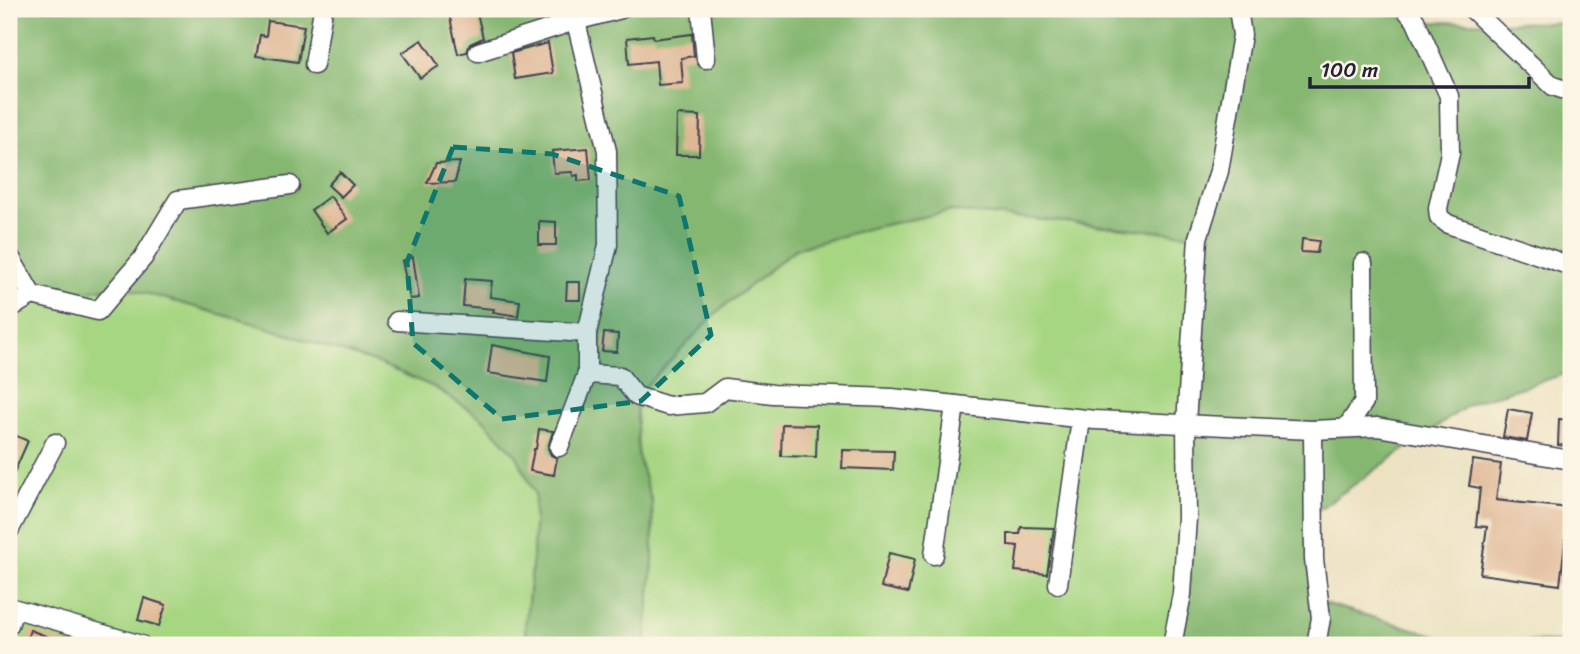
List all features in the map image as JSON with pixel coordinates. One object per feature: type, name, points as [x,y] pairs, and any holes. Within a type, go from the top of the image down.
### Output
[{"type":"street","points":[[314,65],[323,9]]},
{"type":"street","points":[[478,52],[574,15],[621,9]]},
{"type":"street","points":[[701,9],[706,59]]},
{"type":"street","points":[[1172,645],[1182,594],[1187,518],[1186,424],[1198,238],[1219,171],[1242,35],[1238,9]]},
{"type":"street","points":[[1405,9],[1415,20],[1449,96],[1450,153],[1438,208],[1439,217],[1448,224],[1571,267]]},
{"type":"street","points":[[1472,9],[1553,86],[1571,92]]},
{"type":"street","points":[[559,447],[587,374],[587,334],[608,244],[607,151],[574,15]]},
{"type":"street","points":[[9,309],[32,295],[98,311],[143,258],[178,200],[290,185]]},
{"type":"street","points":[[9,255],[32,295]]},
{"type":"street","points":[[1346,428],[1364,402],[1363,263]]},
{"type":"street","points":[[397,321],[587,334]]},
{"type":"street","points":[[587,374],[620,376],[636,396],[668,405],[705,403],[725,388],[773,394],[892,398],[1081,419],[1313,430],[1377,427],[1571,460]]},
{"type":"street","points":[[934,555],[955,405]]},
{"type":"street","points":[[1058,584],[1081,419]]},
{"type":"street","points":[[1313,430],[1314,559],[1321,618],[1316,645]]},
{"type":"street","points":[[9,531],[55,443]]},
{"type":"street","points":[[11,614],[141,645]]},
{"type":"highlighted area","points":[[453,147],[552,154],[679,196],[711,335],[641,401],[502,419],[413,343],[407,262]]},
{"type":"green space","points":[[9,9],[1362,9],[1426,22],[1571,23],[1571,372],[1471,403],[1315,512],[1320,602],[1455,641],[1571,642],[1571,645],[1182,645],[1195,235],[951,211],[870,228],[795,249],[717,312],[636,396],[638,456],[652,503],[653,561],[645,645],[528,645],[525,628],[533,557],[535,494],[517,456],[482,418],[434,387],[380,364],[256,324],[120,286],[51,296],[9,314]]},
{"type":"green space","points":[[951,211],[1195,234],[1182,645],[645,645],[653,561],[652,503],[638,456],[636,396],[717,312],[795,249],[870,228]]},
{"type":"green space","points":[[120,286],[256,324],[380,364],[434,387],[482,418],[517,456],[535,494],[533,557],[525,628],[528,645],[9,645],[9,314],[51,296]]},
{"type":"building","points":[[448,9],[476,9],[483,38],[470,44],[467,52],[458,54]]},
{"type":"building","points":[[268,21],[304,26],[298,62],[256,56],[260,35],[266,36]]},
{"type":"building","points":[[692,34],[694,56],[681,58],[683,83],[658,85],[656,61],[629,64],[627,38],[653,35],[654,39]]},
{"type":"building","points":[[422,40],[439,66],[420,78],[402,53]]},
{"type":"building","points":[[548,43],[553,73],[515,79],[511,53]]},
{"type":"building","points":[[677,115],[700,116],[699,155],[676,155]]},
{"type":"building","points":[[588,148],[591,180],[578,181],[578,175],[573,176],[572,172],[554,173],[552,151]]},
{"type":"building","points":[[460,162],[455,182],[427,183],[436,163]]},
{"type":"building","points":[[340,172],[353,185],[341,197],[328,185]]},
{"type":"building","points":[[330,196],[347,219],[327,233],[311,210]]},
{"type":"building","points":[[539,221],[556,222],[556,245],[539,245]]},
{"type":"building","points":[[1302,239],[1319,241],[1317,253],[1301,252]]},
{"type":"building","points":[[413,257],[419,298],[410,299],[402,261]]},
{"type":"building","points":[[465,279],[492,281],[490,297],[520,301],[518,316],[493,312],[494,309],[463,306]]},
{"type":"building","points":[[567,282],[580,282],[580,300],[566,300]]},
{"type":"building","points":[[604,333],[618,334],[617,352],[602,351]]},
{"type":"building","points":[[492,345],[550,356],[547,382],[488,373]]},
{"type":"building","points":[[1508,409],[1532,413],[1527,441],[1503,437]]},
{"type":"building","points":[[1559,419],[1571,420],[1571,446],[1558,445]]},
{"type":"building","points":[[782,424],[817,425],[816,457],[781,456]]},
{"type":"building","points":[[539,429],[553,431],[548,448],[551,455],[557,458],[554,475],[530,471]]},
{"type":"building","points":[[12,434],[28,441],[9,484],[9,442]]},
{"type":"building","points":[[843,450],[894,451],[893,470],[842,468]]},
{"type":"building","points":[[1473,460],[1501,464],[1496,500],[1569,508],[1560,585],[1480,574],[1487,527],[1476,526],[1480,488],[1469,486]]},
{"type":"building","points":[[1021,527],[1054,528],[1047,574],[1015,571],[1018,546],[1008,545],[1008,534],[1020,534]]},
{"type":"building","points":[[889,553],[915,559],[908,593],[881,587]]},
{"type":"building","points":[[144,598],[166,605],[159,626],[138,620]]},
{"type":"building","points":[[30,630],[67,644],[67,645],[25,645]]}]
